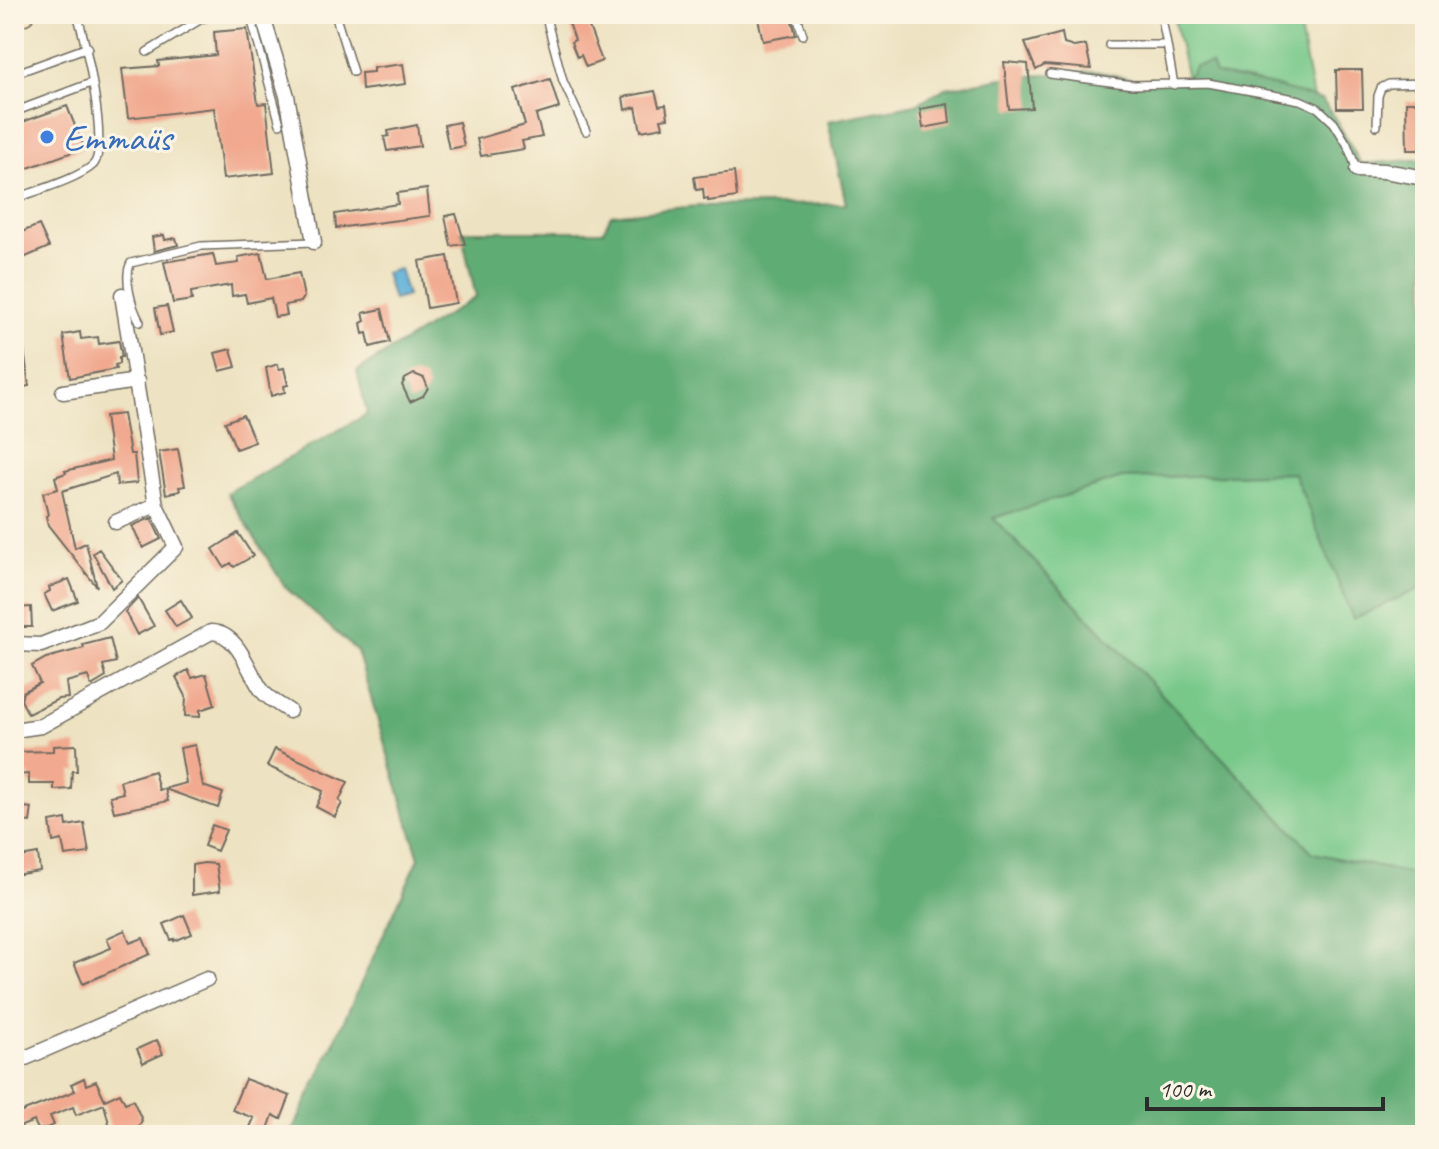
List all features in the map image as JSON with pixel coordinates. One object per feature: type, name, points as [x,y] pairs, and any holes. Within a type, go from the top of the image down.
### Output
[{"type":"street","points":[[14,18],[24,14]]},
{"type":"street","points":[[262,14],[287,96],[314,242]]},
{"type":"street","points":[[1357,170],[1396,172],[1425,178]]},
{"type":"street","points":[[14,644],[41,645],[100,622],[176,547],[156,505],[122,295]]},
{"type":"street","points":[[63,392],[137,381]]},
{"type":"street","points":[[116,522],[156,505]]},
{"type":"street","points":[[14,730],[41,726],[211,632],[223,633],[232,642],[262,690],[289,711]]},
{"type":"street","points":[[14,1063],[207,979]]},
{"type":"lane","points":[[14,199],[81,172],[95,164],[100,150],[101,136],[88,47],[77,14]]},
{"type":"lane","points":[[147,52],[203,16],[223,14]]},
{"type":"lane","points":[[250,14],[280,124]]},
{"type":"lane","points":[[335,14],[353,72]]},
{"type":"lane","points":[[545,14],[563,81],[586,131]]},
{"type":"lane","points":[[796,14],[803,35]]},
{"type":"lane","points":[[1161,14],[1174,85]]},
{"type":"lane","points":[[1109,45],[1167,45]]},
{"type":"lane","points":[[14,74],[88,47]]},
{"type":"lane","points":[[1050,74],[1133,85],[1208,83],[1300,100],[1318,108],[1334,123],[1347,144],[1357,170]]},
{"type":"lane","points":[[14,112],[91,83]]},
{"type":"lane","points":[[1377,126],[1381,88],[1389,84],[1425,83]]},
{"type":"lane","points":[[140,322],[127,273],[131,263],[201,246],[314,242]]},
{"type":"green space","points":[[1173,14],[1297,14],[1313,98],[1235,79],[1187,78]]},
{"type":"green space","points":[[1211,64],[1215,74],[1322,100],[1361,164],[1425,159],[1425,586],[1353,619],[1294,473],[1122,478],[993,518],[1313,853],[1425,877],[1425,1135],[291,1135],[419,858],[357,651],[285,587],[227,493],[367,414],[357,371],[476,297],[461,231],[603,231],[611,215],[697,206],[846,204],[828,121],[916,104],[946,88],[1003,78],[1095,71],[1141,81],[1187,78],[1196,66]]},
{"type":"green space","points":[[1294,473],[1353,618],[1425,586],[1425,877],[1313,853],[993,518],[1122,478]]},
{"type":"water","points":[[399,269],[407,296],[393,300],[385,273]]},
{"type":"building","points":[[571,14],[584,14],[602,61],[586,67],[581,55],[577,57],[571,42],[575,40],[568,20],[573,19]]},
{"type":"building","points":[[757,14],[790,14],[796,35],[763,41]]},
{"type":"building","points":[[247,29],[258,104],[266,103],[274,173],[223,179],[214,108],[128,118],[122,69],[159,66],[158,61],[216,55],[214,32]]},
{"type":"building","points":[[1062,33],[1064,44],[1074,47],[1086,45],[1091,69],[1045,65],[1036,70],[1025,43]]},
{"type":"building","points":[[1004,62],[1028,64],[1032,108],[1009,109]]},
{"type":"building","points":[[403,64],[406,84],[362,90],[361,73]]},
{"type":"building","points":[[1336,70],[1362,70],[1363,108],[1337,108]]},
{"type":"building","points":[[550,79],[559,108],[536,115],[542,137],[522,141],[524,149],[481,156],[477,139],[525,125],[515,90]]},
{"type":"building","points":[[655,91],[659,106],[666,105],[668,118],[661,119],[663,127],[641,131],[636,107],[625,110],[623,97]]},
{"type":"building","points":[[1406,102],[1425,102],[1425,150],[1407,150]]},
{"type":"building","points":[[948,104],[950,123],[923,128],[920,109]]},
{"type":"building","name":"Emmaüs","points":[[67,106],[84,148],[14,173],[14,125]]},
{"type":"building","points":[[459,122],[464,146],[449,149],[444,125]]},
{"type":"building","points":[[417,125],[420,146],[387,151],[384,137],[389,136],[388,131]]},
{"type":"building","points":[[734,172],[737,197],[708,201],[708,198],[704,199],[703,189],[696,190],[694,177]]},
{"type":"building","points":[[427,189],[430,216],[336,228],[335,214],[398,204],[397,193]]},
{"type":"building","points":[[456,214],[465,244],[451,246],[445,216]]},
{"type":"building","points":[[39,225],[49,247],[14,262],[14,235]]},
{"type":"building","points":[[164,235],[165,240],[176,238],[178,245],[154,251],[152,237]]},
{"type":"building","points":[[261,253],[267,279],[299,273],[304,297],[301,302],[285,305],[287,315],[275,317],[271,298],[247,303],[245,294],[232,296],[231,285],[191,292],[192,300],[173,303],[164,262],[213,254],[216,266],[239,263],[238,257]]},
{"type":"building","points":[[448,256],[456,303],[427,308],[419,261]]},
{"type":"building","points":[[167,306],[173,332],[160,335],[155,308]]},
{"type":"building","points":[[382,309],[390,342],[370,347],[367,333],[363,334],[363,313]]},
{"type":"building","points":[[80,332],[81,339],[98,337],[99,344],[119,341],[122,357],[115,365],[116,369],[70,378],[63,335]]},
{"type":"building","points":[[22,335],[29,386],[14,389],[14,336]]},
{"type":"building","points":[[231,349],[236,367],[220,371],[215,353]]},
{"type":"building","points":[[278,364],[279,369],[284,368],[288,385],[284,386],[285,392],[271,396],[266,368]]},
{"type":"building","points":[[414,374],[424,378],[428,388],[423,396],[410,402],[402,385]]},
{"type":"building","points":[[123,414],[130,454],[134,454],[137,483],[117,485],[116,474],[62,491],[75,548],[86,543],[97,587],[48,525],[43,493],[58,489],[55,477],[65,471],[111,460],[105,416]]},
{"type":"building","points":[[243,415],[255,442],[236,449],[225,422]]},
{"type":"building","points":[[178,449],[185,486],[179,487],[180,491],[166,494],[159,452]]},
{"type":"building","points":[[151,518],[161,539],[143,548],[132,526]]},
{"type":"building","points":[[238,533],[253,556],[234,567],[231,563],[224,567],[213,549]]},
{"type":"building","points":[[99,549],[122,580],[112,588],[93,553]]},
{"type":"building","points":[[69,579],[78,601],[52,611],[44,594],[50,591],[49,587]]},
{"type":"building","points":[[138,598],[154,626],[137,635],[125,612]]},
{"type":"building","points":[[181,600],[192,618],[176,627],[165,610]]},
{"type":"building","points":[[31,607],[32,627],[15,627],[14,608]]},
{"type":"building","points":[[110,638],[116,662],[103,665],[106,677],[91,686],[88,676],[66,682],[68,698],[58,699],[28,714],[21,700],[23,692],[40,683],[32,666],[46,658]]},
{"type":"building","points":[[188,670],[192,678],[206,674],[215,705],[200,710],[200,717],[185,716],[186,696],[176,677]]},
{"type":"building","points":[[76,745],[77,771],[72,771],[71,789],[54,790],[54,784],[29,784],[29,774],[14,775],[16,752],[53,751],[53,746]]},
{"type":"building","points":[[195,745],[203,786],[223,793],[218,808],[165,789],[168,801],[114,812],[110,796],[123,793],[120,781],[154,771],[159,790],[186,783],[180,748]]},
{"type":"building","points":[[275,749],[348,782],[335,817],[316,807],[323,791],[267,766]]},
{"type":"building","points":[[14,806],[32,808],[30,822],[14,820]]},
{"type":"building","points":[[66,819],[67,826],[84,823],[89,853],[65,856],[62,840],[53,842],[50,822]]},
{"type":"building","points":[[212,825],[226,830],[217,851],[204,846]]},
{"type":"building","points":[[38,854],[40,871],[14,875],[14,858]]},
{"type":"building","points":[[216,864],[220,891],[192,895],[192,865]]},
{"type":"building","points":[[184,915],[192,934],[171,940],[164,924]]},
{"type":"building","points":[[125,930],[130,943],[143,938],[150,954],[83,984],[74,963],[111,948],[107,938]]},
{"type":"building","points":[[157,1040],[163,1054],[143,1063],[137,1049]]},
{"type":"building","points":[[84,1078],[86,1085],[96,1081],[105,1100],[120,1093],[125,1103],[133,1100],[142,1120],[136,1133],[112,1135],[104,1104],[76,1115],[73,1107],[50,1116],[54,1125],[39,1131],[34,1121],[14,1129],[14,1115],[75,1091],[71,1084]]},
{"type":"building","points":[[245,1079],[290,1096],[281,1119],[273,1115],[266,1135],[248,1132],[254,1118],[232,1110]]},
{"type":"place","name":"Emmaüs","points":[[47,137]]}]
